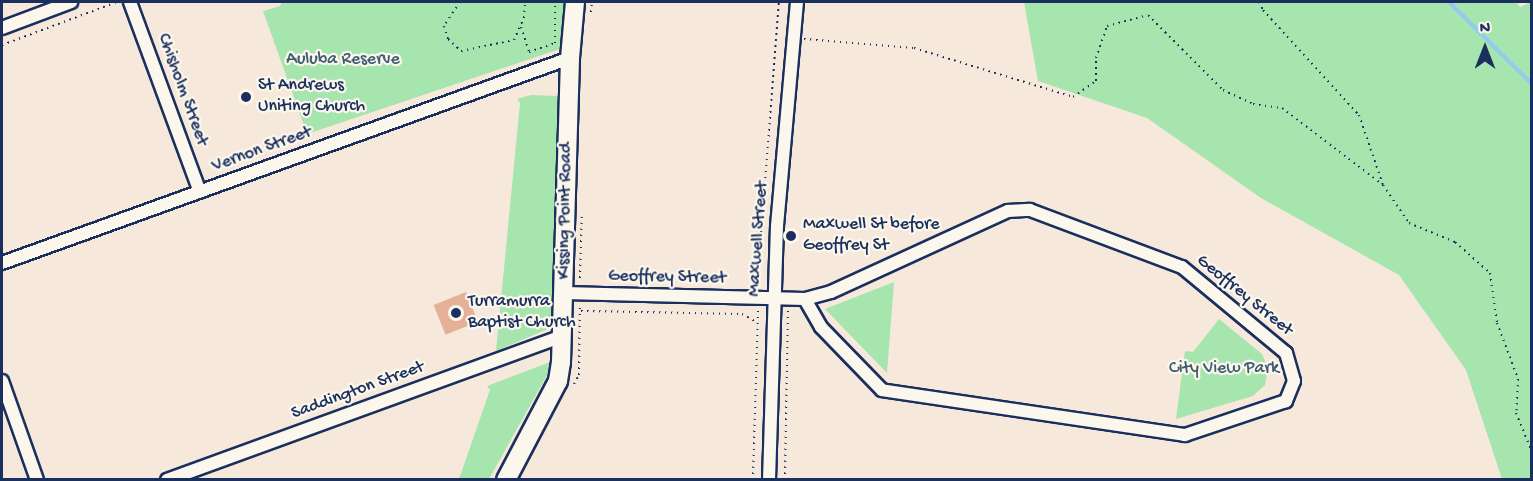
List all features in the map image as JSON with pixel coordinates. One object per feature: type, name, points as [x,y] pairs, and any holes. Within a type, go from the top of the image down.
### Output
[{"type":"street","points":[[2,28],[71,2]]},
{"type":"street","name":"Chisholm Street","points":[[130,2],[200,192]]},
{"type":"street","name":"Kissing Point Road","points":[[506,480],[558,381],[563,336],[570,58],[575,2]]},
{"type":"street","name":"Maxwell Street","points":[[769,480],[773,298],[797,2]]},
{"type":"street","name":"Vernon Street","points":[[2,263],[570,58]]},
{"type":"street","name":"Geoffrey Street","points":[[564,293],[806,299],[831,292],[1008,211],[1030,210],[1182,267],[1286,353],[1294,381],[1286,401],[1185,435],[882,390],[821,327],[806,299]]},
{"type":"street","name":"Saddington Street","points":[[166,480],[563,336]]},
{"type":"street","points":[[2,381],[37,480]]},
{"type":"path","points":[[2,45],[118,2]]},
{"type":"path","points":[[460,2],[444,26],[448,39],[461,51],[514,40],[525,2]]},
{"type":"path","points":[[520,25],[529,52],[555,43],[555,2]]},
{"type":"path","points":[[757,286],[779,2]]},
{"type":"path","points":[[1259,2],[1359,115],[1383,185],[1409,223],[1455,242],[1490,273],[1497,323],[1518,379],[1516,413],[1532,452]]},
{"type":"path","points":[[794,38],[914,48],[1073,97],[1096,81],[1096,58],[1107,26],[1148,15],[1223,90],[1252,104],[1282,108],[1383,185]]},
{"type":"path","points":[[753,480],[758,309]]},
{"type":"path","points":[[785,480],[788,310]]},
{"type":"path","points":[[580,311],[742,314],[758,323]]},
{"type":"green space","name":"Auluba Reserve","points":[[282,2],[567,2],[563,48],[307,134],[263,11],[280,6]]},
{"type":"green space","points":[[1024,2],[1516,2],[1520,7],[1531,2],[1531,479],[1502,479],[1466,370],[1399,275],[1261,198],[1147,118],[1038,81]]},
{"type":"green space","points":[[531,95],[558,96],[553,318],[550,328],[496,351],[520,103],[517,99]]},
{"type":"green space","points":[[894,282],[887,373],[825,309]]},
{"type":"green space","name":"City View Park","points":[[1219,319],[1262,354],[1268,368],[1265,385],[1253,396],[1176,419],[1185,351],[1193,352]]},
{"type":"green space","points":[[550,362],[551,368],[489,479],[459,479],[490,390],[487,386]]},
{"type":"building","name":"Turramurra Baptist Church","points":[[466,292],[478,322],[446,335],[434,305]]},
{"type":"waterway","points":[[1449,2],[1532,84]]},
{"type":"place","name":"St Andrews Uniting Church","points":[[246,97]]},
{"type":"place","name":"Maxwell St before Geoffrey St","points":[[791,236]]},
{"type":"place","name":"Turramurra Baptist Church","points":[[456,313]]}]
